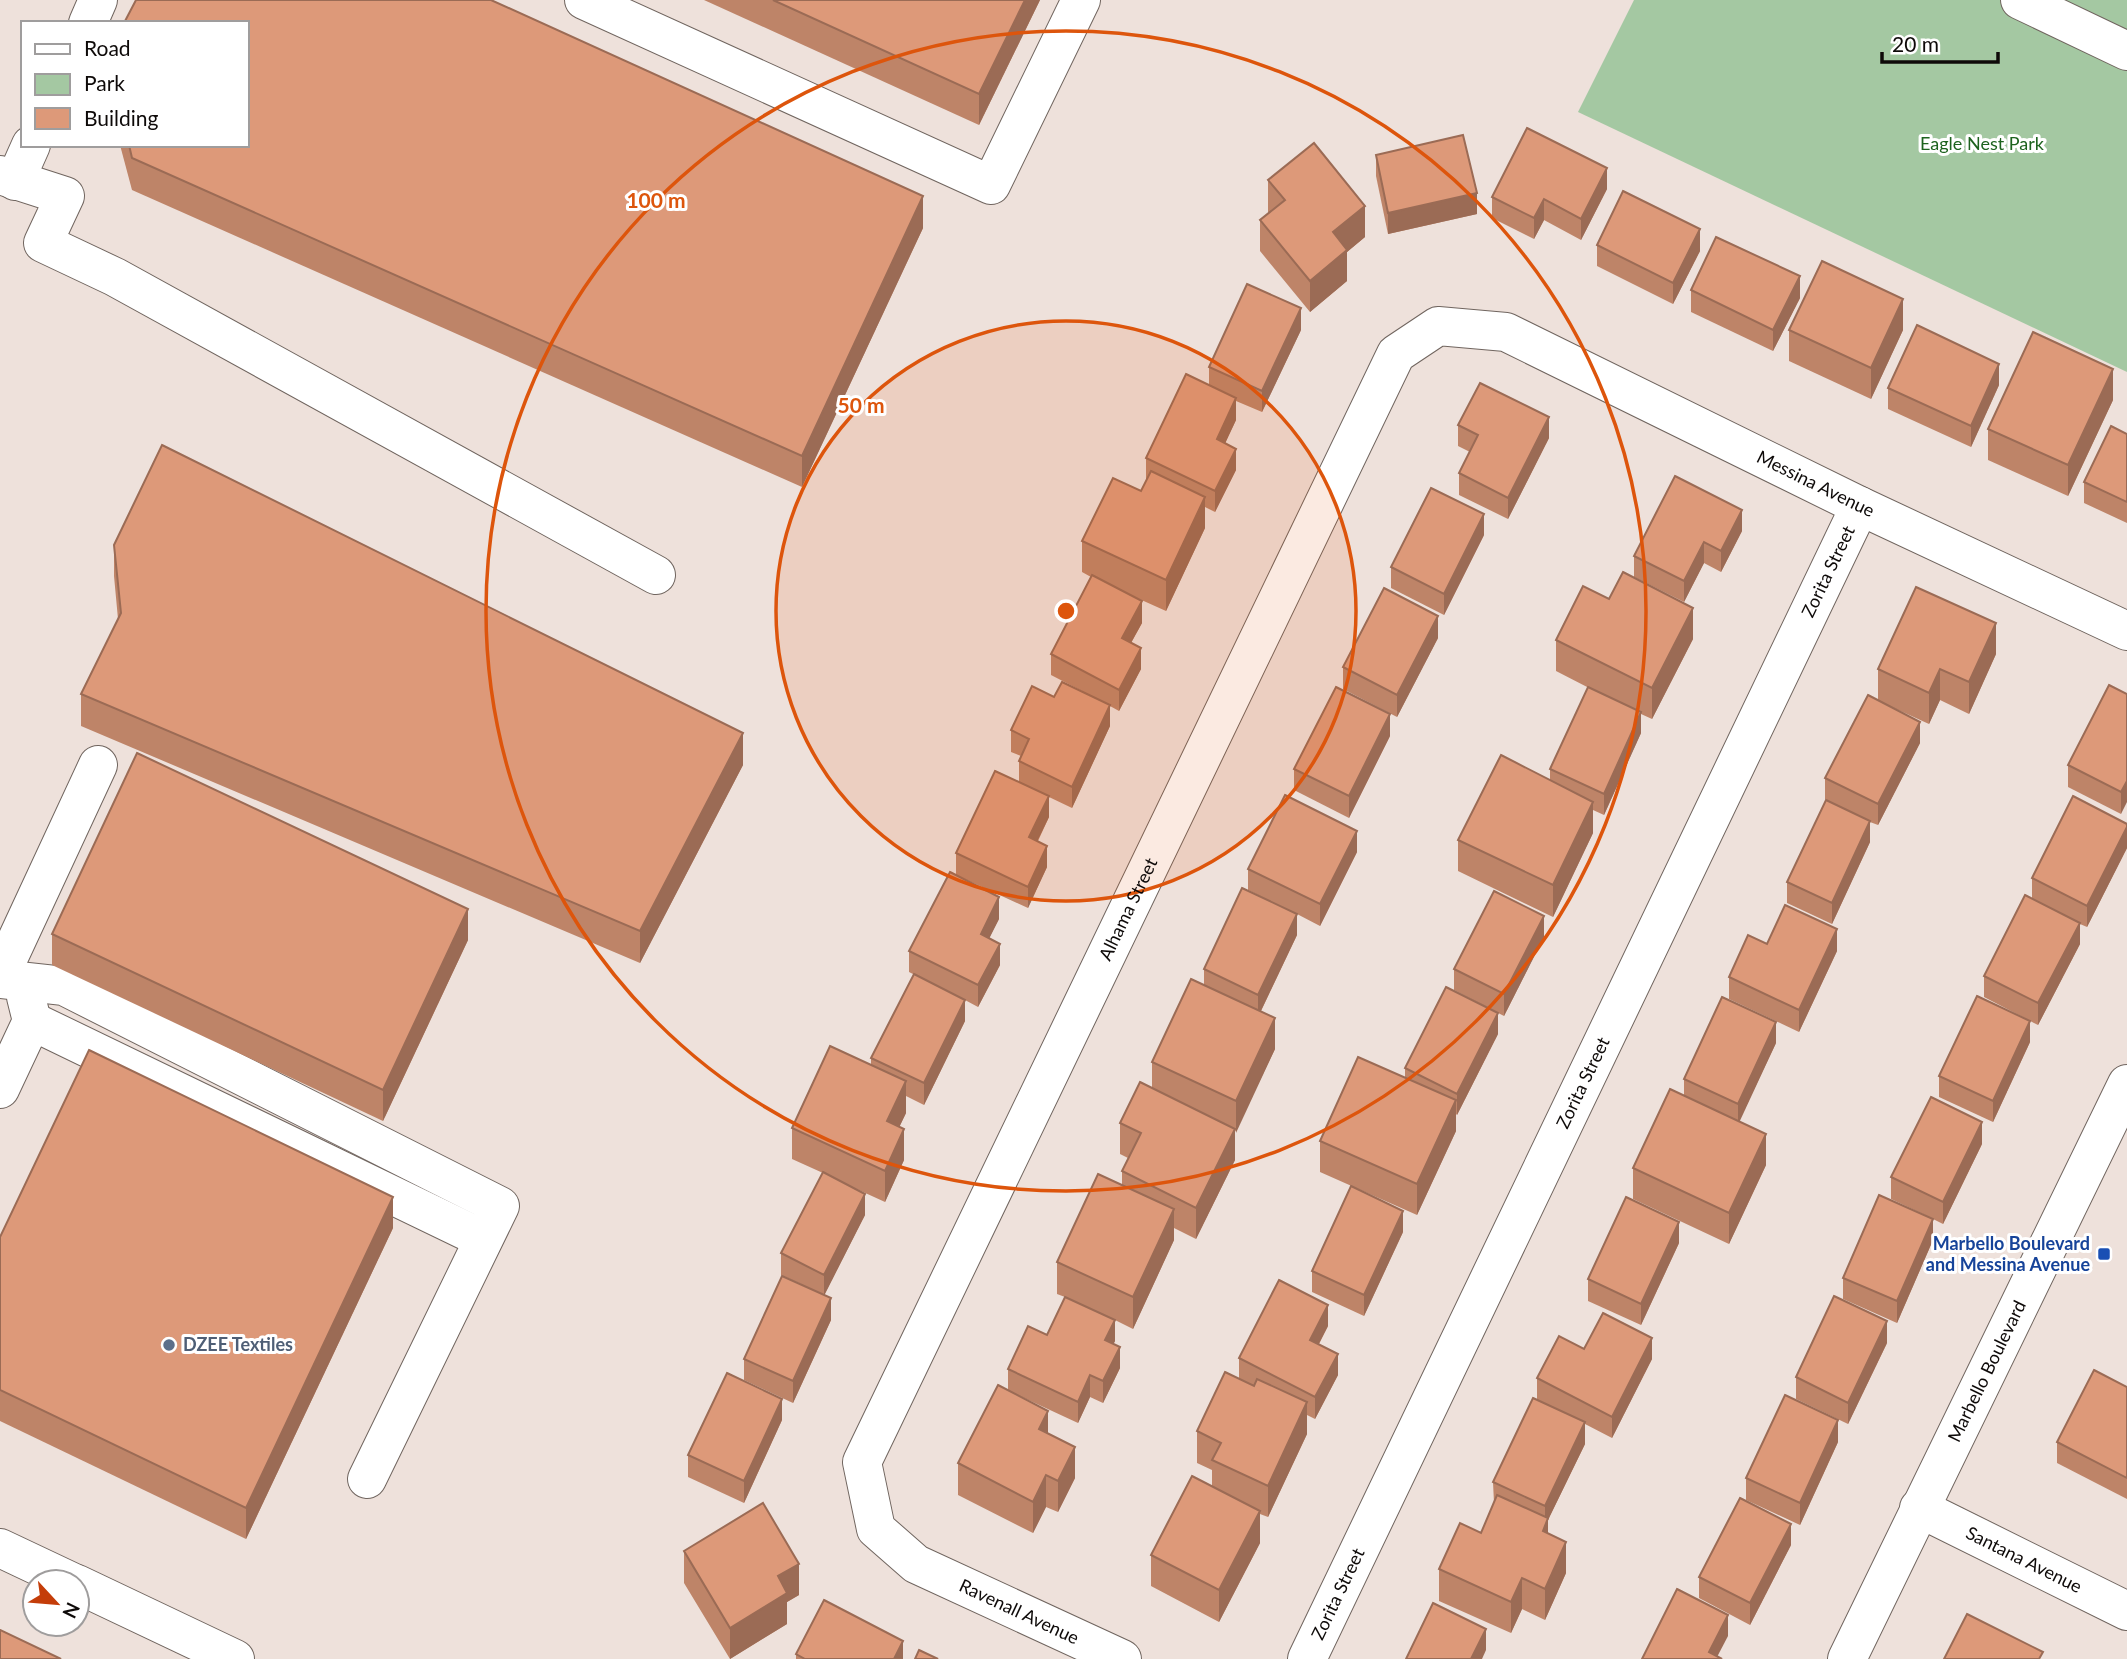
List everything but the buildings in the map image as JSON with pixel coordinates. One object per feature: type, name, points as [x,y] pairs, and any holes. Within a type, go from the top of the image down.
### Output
[{"type":"street","points":[[89,21],[98,0]]},
{"type":"street","points":[[584,0],[991,185],[1081,0]]},
{"type":"street","points":[[2020,0],[2127,51]]},
{"type":"street","points":[[30,147],[8,178],[65,196],[43,243],[127,284],[656,575]]},
{"type":"street","name":"Alhama Street","points":[[916,1564],[876,1529],[862,1462],[868,1449],[1395,354],[1438,326],[1506,332]]},
{"type":"street","name":"Messina Avenue","points":[[1506,332],[1860,506],[2127,631]]},
{"type":"street","name":"Zorita Street","points":[[1307,1659],[1860,506]]},
{"type":"street","points":[[7,979],[98,765]]},
{"type":"street","points":[[7,979],[32,1021],[484,1239]]},
{"type":"street","points":[[7,979],[64,986],[500,1206],[368,1479]]},
{"type":"street","points":[[0,1089],[32,1021]]},
{"type":"street","name":"Marbello Boulevard","points":[[1847,1659],[2127,1084]]},
{"type":"street","name":"Santana Avenue","points":[[1919,1508],[2127,1611]]},
{"type":"street","points":[[0,1548],[42,1568]]},
{"type":"street","name":"Ravenall Avenue","points":[[916,1564],[1122,1659]]},
{"type":"street","points":[[91,1591],[235,1659]]},
{"type":"green space","name":"Eagle Nest Park","points":[[1634,0],[2127,0],[2127,372],[1578,112]]},
{"type":"place","name":"Marbello Boulevard and Messina Avenue","points":[[2104,1254]]},
{"type":"place","name":"DZEE Textiles","points":[[169,1345]]}]
